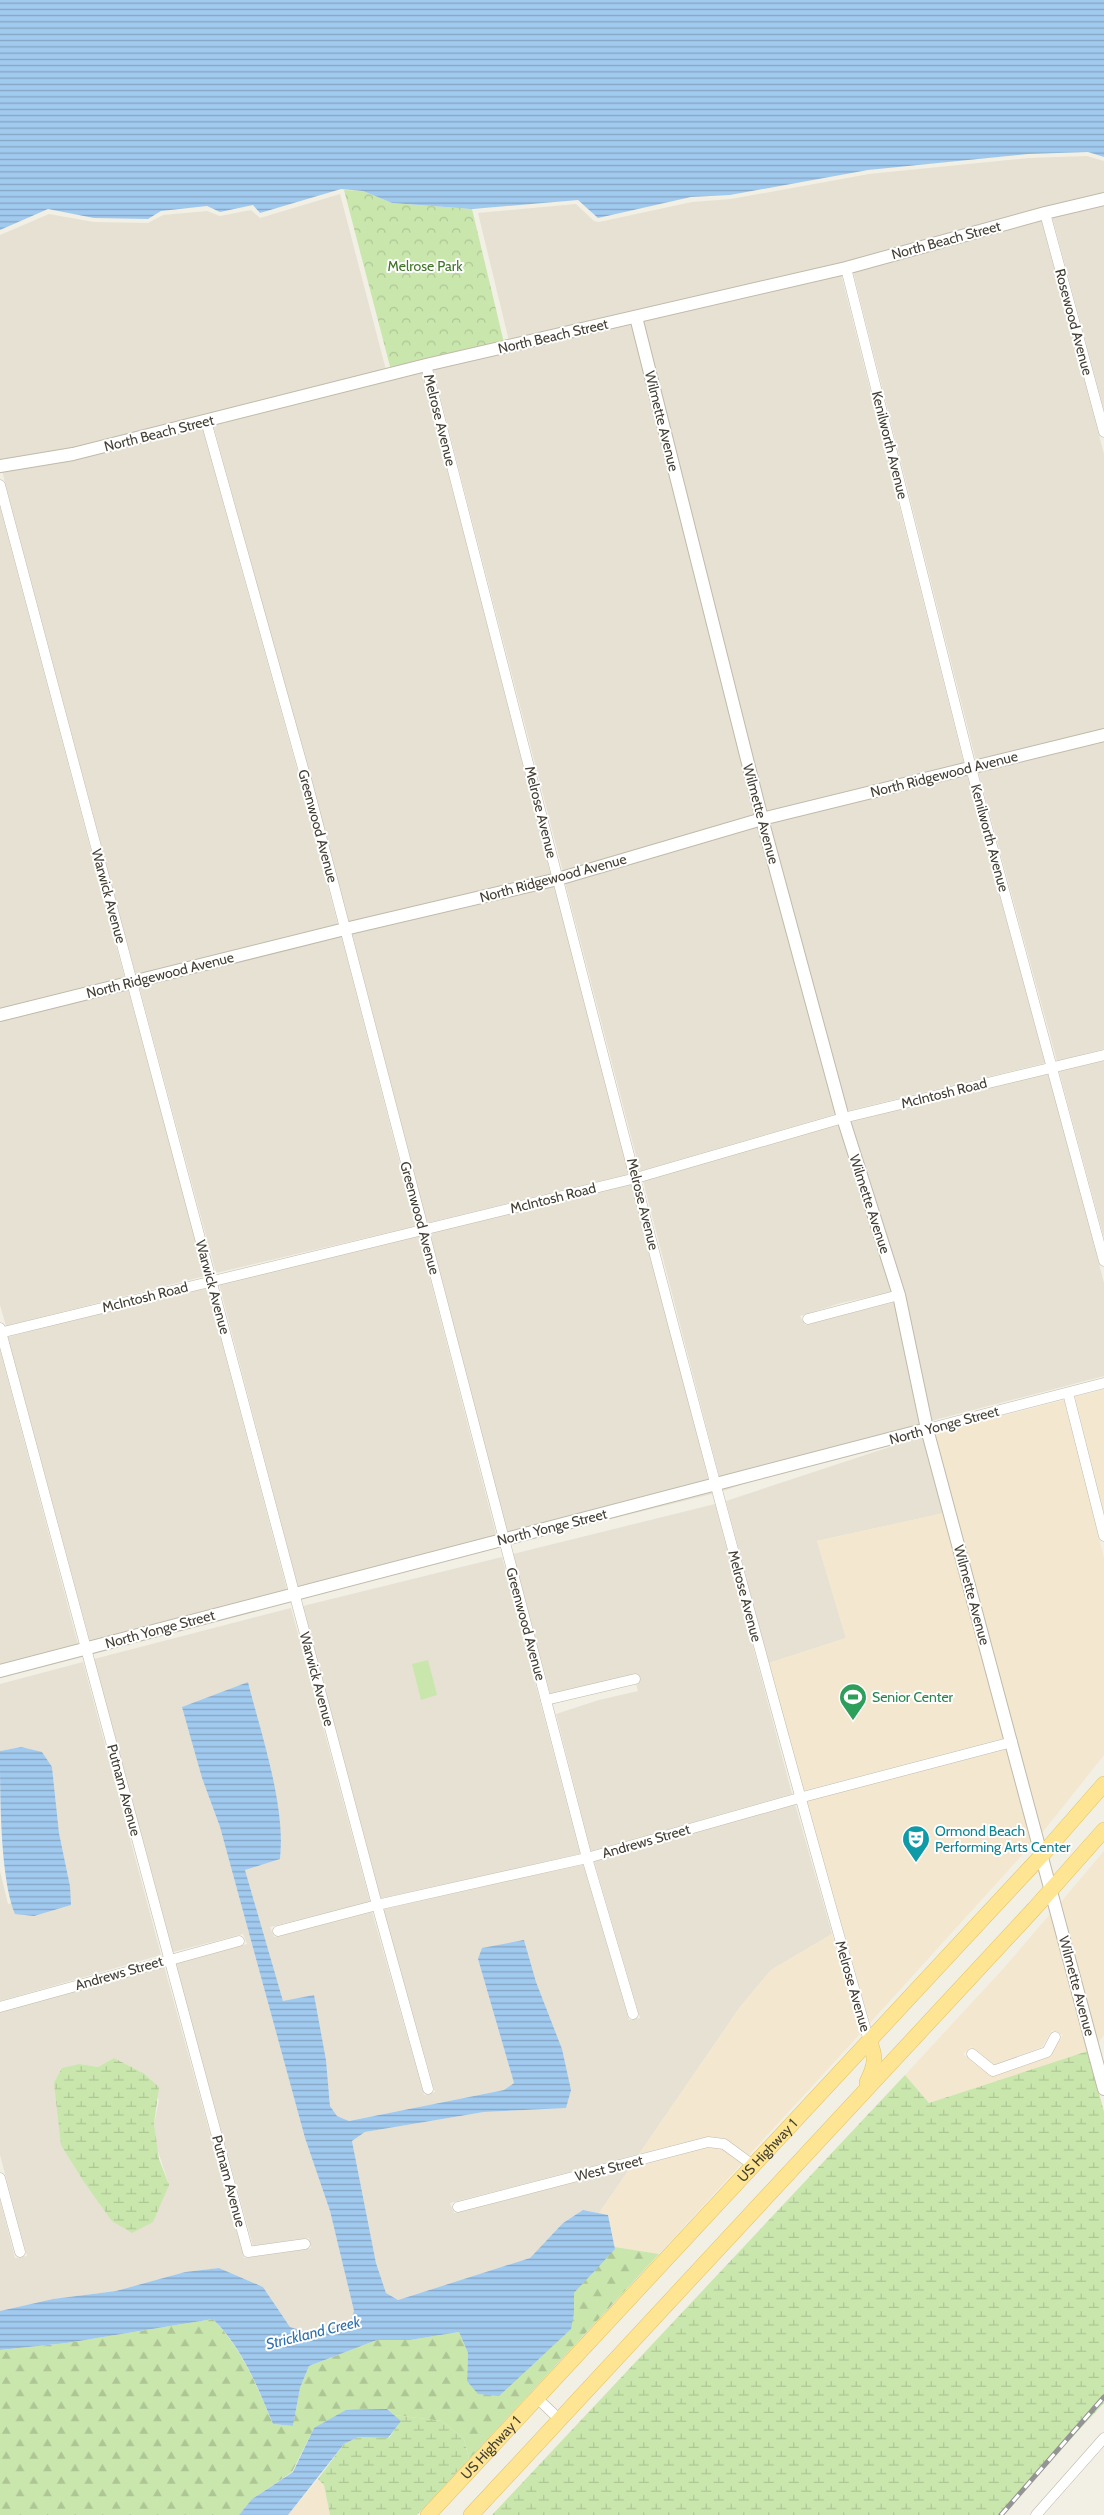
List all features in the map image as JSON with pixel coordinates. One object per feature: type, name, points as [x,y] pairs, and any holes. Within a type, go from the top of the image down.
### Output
[{"type":"main road","name":"US Highway 1","points":[[428,2515],[754,2166],[1042,1854],[1104,1784]]},
{"type":"main road","points":[[471,2515],[1051,1890],[1104,1830]]},
{"type":"main road","points":[[863,2093],[875,2065],[875,2054],[869,2041]]},
{"type":"street","name":"North Beach Street","points":[[0,466],[74,454],[426,365],[846,268],[1045,213],[1104,199]]},
{"type":"street","name":"Rosewood Avenue","points":[[1045,213],[1104,432]]},
{"type":"street","name":"Kenilworth Avenue","points":[[846,268],[971,768],[1104,1260]]},
{"type":"street","name":"Wilmette Avenue","points":[[636,318],[762,818],[843,1118],[899,1295],[927,1429],[1104,2089]]},
{"type":"street","name":"Melrose Avenue","points":[[426,365],[716,1485],[799,1798],[869,2041]]},
{"type":"street","name":"Greenwood Avenue","points":[[206,421],[345,929],[587,1858],[633,2014]]},
{"type":"street","name":"Warwick Avenue","points":[[0,485],[376,1905],[428,2089]]},
{"type":"street","name":"North Ridgewood Avenue","points":[[0,1015],[345,929],[558,879],[762,818],[1104,735]]},
{"type":"street","name":"McIntosh Road","points":[[0,1331],[636,1178],[843,1118],[1104,1055]]},
{"type":"street","points":[[808,1319],[899,1295]]},
{"type":"street","name":"Putnam Avenue","points":[[0,1331],[248,2252],[304,2244]]},
{"type":"street","name":"North Yonge Street","points":[[0,1671],[1104,1384]]},
{"type":"street","points":[[1068,1393],[1102,1517],[1104,1536]]},
{"type":"street","points":[[546,1700],[635,1679]]},
{"type":"street","name":"Andrews Street","points":[[278,1931],[376,1905],[587,1858],[799,1798],[1012,1742]]},
{"type":"street","name":"Andrews Street","points":[[0,2007],[168,1959],[239,1941]]},
{"type":"street","points":[[972,2054],[993,2071],[1047,2052],[1055,2037]]},
{"type":"street","name":"West Street","points":[[458,2207],[708,2142],[724,2144],[754,2166]]},
{"type":"street","points":[[0,2178],[20,2252]]},
{"type":"street","points":[[537,2398],[559,2420]]},
{"type":"street","points":[[1036,2515],[1104,2438]]},
{"type":"shaded area","points":[[1087,156],[1104,161],[1104,194],[844,263],[509,341],[478,213],[576,204],[594,221],[599,222],[692,202],[731,199],[869,174],[1029,158]]},
{"type":"shaded area","points":[[340,194],[386,370],[72,449],[0,461],[0,235],[49,214],[94,222],[148,223],[163,215],[207,211],[220,216],[251,210],[260,218]]},
{"type":"shaded area","points":[[1104,205],[1104,410],[1052,216]]},
{"type":"shaded area","points":[[1041,219],[1104,454],[1104,729],[976,761],[853,271]]},
{"type":"shaded area","points":[[841,274],[964,764],[766,812],[643,321]]},
{"type":"shaded area","points":[[632,324],[755,814],[563,872],[433,369]]},
{"type":"shaded area","points":[[422,371],[551,875],[349,922],[213,424]]},
{"type":"shaded area","points":[[202,427],[302,787],[338,925],[136,976],[2,471]]},
{"type":"shaded area","points":[[0,507],[125,979],[0,1010]]},
{"type":"shaded area","points":[[1104,740],[1104,1049],[1057,1061],[978,771]]},
{"type":"shaded area","points":[[967,774],[1045,1063],[847,1111],[769,822]]},
{"type":"shaded area","points":[[758,825],[836,1114],[640,1171],[565,882]]},
{"type":"shaded area","points":[[554,885],[629,1174],[427,1223],[352,933]]},
{"type":"shaded area","points":[[341,935],[416,1226],[216,1273],[139,986]]},
{"type":"shaded area","points":[[128,989],[205,1276],[6,1326],[0,1305],[0,1021]]},
{"type":"shaded area","points":[[1104,1060],[1104,1238],[1059,1071]]},
{"type":"shaded area","points":[[1048,1073],[1104,1283],[1104,1376],[931,1421],[850,1121]]},
{"type":"shaded area","points":[[839,1124],[892,1292],[841,1303],[800,1316],[805,1325],[894,1302],[920,1425],[723,1491],[643,1181]]},
{"type":"shaded area","points":[[632,1184],[712,1494],[510,1544],[430,1233]]},
{"type":"shaded area","points":[[419,1236],[499,1546],[300,1595],[219,1284]]},
{"type":"shaded area","points":[[207,1286],[289,1598],[92,1649],[8,1337]]},
{"type":"shaded area","points":[[0,1350],[80,1652],[0,1672]]},
{"type":"shaded area","points":[[1104,1389],[1104,1511],[1103,1511],[1075,1397]]},
{"type":"shaded area","points":[[1064,1400],[1104,1558],[1104,1755],[1042,1833],[934,1433]]},
{"type":"shaded area","points":[[923,1436],[944,1513],[817,1541],[846,1638],[769,1663],[726,1501]]},
{"type":"shaded area","points":[[715,1504],[792,1794],[591,1851],[556,1714],[599,1700],[638,1691],[635,1680],[553,1704],[513,1554]]},
{"type":"shaded area","points":[[944,1513],[1005,1738],[803,1791],[769,1663],[846,1638],[817,1541]]},
{"type":"shaded area","points":[[502,1557],[580,1854],[381,1899],[303,1606]]},
{"type":"shaded area","points":[[291,1608],[370,1902],[270,1927],[274,1937],[372,1912],[424,2095],[435,2092],[383,1909],[583,1864],[629,2020],[640,2018],[594,1861],[795,1804],[832,1934],[771,1970],[740,2007],[639,2154],[450,2203],[454,2213],[630,2168],[599,2213],[583,2210],[563,2223],[530,2258],[398,2300],[386,2294],[376,2263],[352,2141],[365,2132],[484,2112],[566,2108],[524,1940],[478,1959],[514,2083],[504,2090],[349,2121],[337,2116],[330,2106],[326,2060],[313,1995],[283,2002],[245,1870],[280,1859],[281,1849],[278,1812],[270,1770],[248,1682],[183,1707],[202,1778],[220,1827],[305,2138],[330,2211],[354,2311],[350,2324],[313,2334],[290,2327],[263,2287],[219,2268],[185,2272],[116,2291],[53,2299],[0,2311],[0,2200],[15,2258],[27,2256],[0,2155],[0,2012],[164,1966],[244,2258],[311,2248],[309,2238],[253,2246],[175,1963],[247,1944],[243,1934],[173,1952],[94,1659]],"holes":[[[114,2058],[143,2073],[159,2100],[154,2124],[156,2145],[169,2185],[80,2064],[98,2067]]]},
{"type":"shaded area","points":[[83,1662],[161,1955],[0,2001],[0,1871],[8,1904],[70,1886],[59,1833],[52,1767],[21,1747],[0,1751],[0,1684]]},
{"type":"shaded area","points":[[1007,1749],[1033,1843],[870,2023],[806,1801]]},
{"type":"shaded area","points":[[1104,1851],[1104,2035],[1098,2043],[1061,1902]]},
{"type":"shaded area","points":[[1051,1913],[1088,2051],[929,2103],[905,2075],[1002,1970]],"holes":[[[1052,2030],[1063,2035],[1049,2057],[996,2076],[990,2075],[963,2054],[971,2047],[994,2065],[1042,2047]]]},
{"type":"shaded area","points":[[832,1934],[861,2033],[749,2155],[727,2140],[716,2137],[706,2137],[639,2154],[740,2007],[771,1970]]},
{"type":"shaded area","points":[[709,2147],[722,2149],[742,2163],[659,2254],[615,2247],[608,2215],[599,2213],[630,2168]]},
{"type":"shaded area","points":[[318,2479],[324,2485],[330,2515],[288,2515]]},
{"type":"green space","name":"Melrose Park","points":[[344,190],[363,191],[392,203],[472,209],[505,347],[392,374]]},
{"type":"green space","points":[[428,1660],[437,1695],[421,1700],[412,1664]]},
{"type":"green space","points":[[1088,2051],[1104,2112],[1104,2403],[1000,2515],[492,2515],[905,2075],[929,2103]]},
{"type":"green space","points":[[114,2058],[143,2073],[159,2087],[154,2124],[159,2159],[169,2185],[153,2222],[132,2233],[112,2221],[84,2182],[61,2145],[54,2083],[62,2068],[80,2064],[98,2067]]},
{"type":"green space","points":[[615,2247],[659,2254],[469,2459],[464,2439],[442,2421],[394,2415],[387,2409],[314,2428],[292,2472],[252,2499],[239,2515],[0,2515],[0,2350],[67,2343],[213,2319],[241,2355],[273,2424],[293,2426],[300,2388],[309,2366],[377,2340],[410,2340],[459,2332],[468,2353],[467,2381],[574,2313],[574,2293]]},
{"type":"green space","points":[[394,2415],[442,2421],[464,2439],[469,2459],[417,2515],[330,2515],[324,2485],[318,2479],[344,2444],[358,2437],[389,2438],[400,2421]]},
{"type":"water","points":[[0,0],[1104,0],[1104,157],[1088,152],[1028,154],[868,170],[730,195],[691,197],[598,218],[578,200],[472,209],[392,203],[363,191],[341,189],[260,213],[253,205],[220,212],[207,206],[161,211],[148,219],[94,218],[48,209],[0,230]]},
{"type":"water","points":[[248,1682],[276,1793],[281,1838],[280,1859],[245,1870],[283,2001],[314,1995],[326,2060],[330,2106],[337,2116],[349,2121],[504,2090],[514,2083],[478,1959],[482,1948],[524,1940],[536,1982],[562,2049],[571,2090],[566,2108],[484,2112],[365,2132],[352,2141],[376,2263],[386,2293],[398,2300],[530,2258],[563,2223],[583,2210],[608,2215],[615,2249],[574,2293],[574,2313],[571,2329],[499,2396],[478,2394],[467,2381],[468,2353],[459,2332],[410,2340],[377,2340],[309,2366],[300,2388],[293,2426],[273,2424],[241,2355],[213,2319],[67,2343],[0,2350],[0,2311],[53,2299],[116,2291],[185,2272],[219,2268],[263,2287],[290,2327],[313,2334],[350,2323],[354,2311],[330,2211],[305,2138],[220,1827],[202,1778],[182,1707]]},
{"type":"water","points":[[21,1747],[42,1752],[52,1767],[59,1833],[70,1886],[71,1905],[34,1916],[15,1914],[6,1880],[2,1836],[0,1751]]},
{"type":"water","points":[[387,2409],[401,2421],[388,2438],[358,2437],[344,2444],[288,2515],[239,2515],[252,2499],[293,2472],[314,2428],[346,2410]]},
{"type":"railway","points":[[1001,2515],[1104,2397]]},
{"type":"place","name":"Senior Center","points":[[853,1721]]},
{"type":"place","name":"Ormond Beach Performing Arts Center","points":[[916,1863]]},
{"type":"water label","name":"Strickland Creek","points":[[313,2333]]}]
